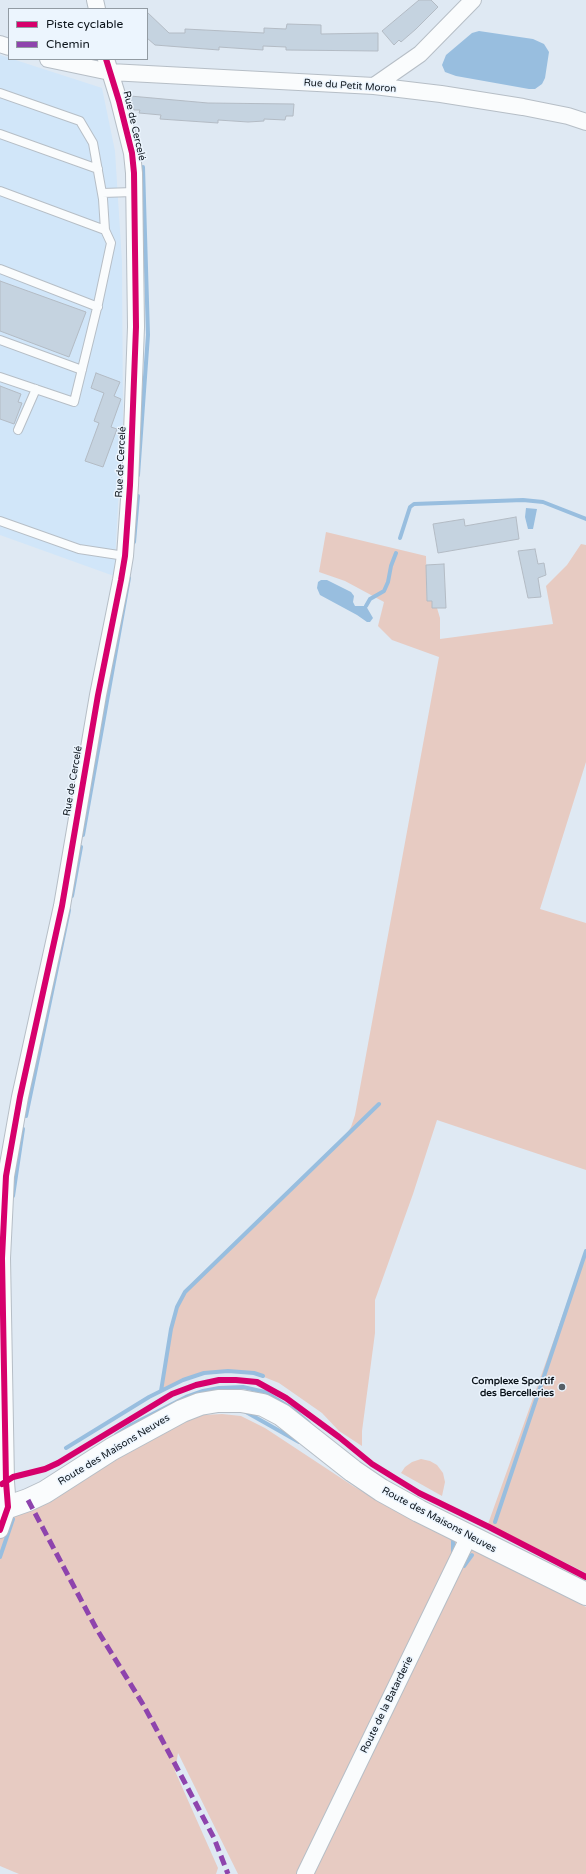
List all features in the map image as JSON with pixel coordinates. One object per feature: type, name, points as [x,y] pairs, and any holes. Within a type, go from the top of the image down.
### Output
[{"type":"street","points":[[374,86],[420,54],[473,0]]},
{"type":"street","name":"Rue du Petit Moron","points":[[58,60],[374,86],[441,94],[523,107],[568,116],[586,122]]},
{"type":"street","name":"Rue de Cercelé","points":[[4,1507],[6,1482],[2,1258],[6,1176],[20,1097],[62,906],[98,696],[125,556],[135,364],[134,192],[132,153],[108,65]]},
{"type":"street","name":"Route des Maisons Neuves","points":[[4,1507],[28,1500],[45,1492],[112,1449],[182,1411],[200,1404],[218,1401],[241,1401],[263,1405],[282,1415],[381,1490],[469,1536],[586,1594]]},
{"type":"street","points":[[0,1530],[4,1507]]},
{"type":"street","name":"Route de la Batarderie","points":[[305,1874],[469,1536]]},
{"type":"lane","points":[[0,93],[80,121],[93,143],[102,193],[105,230],[111,243],[98,307],[74,402],[0,377]]},
{"type":"lane","points":[[0,134],[98,169]]},
{"type":"lane","points":[[0,191],[105,230]]},
{"type":"lane","points":[[102,193],[134,192]]},
{"type":"lane","points":[[0,269],[98,307]]},
{"type":"lane","points":[[0,340],[82,370]]},
{"type":"lane","points":[[18,430],[36,389]]},
{"type":"lane","points":[[0,521],[79,549],[125,556]]},
{"type":"shaded area","points":[[0,55],[8,58],[8,60],[15,60],[102,88],[115,151],[122,262],[123,420],[114,576],[0,535]]},
{"type":"shaded area","points":[[326,532],[426,556],[427,601],[432,601],[432,608],[437,608],[440,618],[440,639],[553,624],[546,586],[567,565],[581,544],[586,545],[586,762],[540,909],[586,923],[586,1170],[437,1120],[413,1194],[375,1300],[375,1333],[362,1431],[362,1446],[339,1431],[322,1413],[279,1383],[254,1373],[228,1371],[204,1373],[183,1380],[161,1391],[171,1329],[177,1307],[185,1292],[342,1141],[351,1127],[355,1115],[439,657],[392,640],[378,626],[384,602],[345,581],[319,572]]},
{"type":"shaded area","name":"Complexe Sportif des Bercelleries","points":[[586,1250],[586,1573],[488,1524]]},
{"type":"shaded area","points":[[222,1414],[241,1416],[265,1428],[353,1486],[391,1508],[444,1532],[586,1607],[586,1874],[238,1874],[178,1753],[175,1771],[218,1868],[216,1874],[19,1874],[0,1866],[0,1530],[4,1517],[182,1421],[204,1415]]},
{"type":"shaded area","points":[[421,1459],[430,1461],[437,1465],[443,1473],[445,1482],[442,1496],[401,1473],[405,1467],[412,1462]]},
{"type":"water","points":[[479,31],[533,39],[544,44],[549,52],[545,78],[542,84],[535,89],[529,89],[456,76],[445,72],[442,65],[446,55],[472,33]]},
{"type":"water","points":[[526,508],[537,509],[533,529],[528,529],[525,517]]},
{"type":"water","points":[[321,580],[327,580],[351,592],[354,596],[353,602],[355,606],[366,606],[373,618],[370,622],[367,622],[320,595],[317,588],[318,582]]},
{"type":"building","points":[[419,0],[431,0],[438,7],[401,42],[399,40],[394,45],[382,31]]},
{"type":"building","points":[[148,13],[169,33],[185,33],[185,29],[264,33],[264,28],[286,29],[287,24],[321,25],[321,34],[378,33],[378,51],[286,50],[286,47],[263,46],[263,50],[219,47],[219,50],[155,45],[148,39]]},
{"type":"building","points":[[130,96],[208,103],[294,104],[293,116],[286,116],[285,120],[264,119],[264,121],[248,122],[218,120],[218,123],[160,119],[161,115],[139,113],[140,110],[134,110]]},
{"type":"building","points":[[0,281],[86,312],[69,357],[0,331]]},
{"type":"building","points":[[96,373],[120,382],[114,396],[121,399],[111,427],[117,429],[103,467],[85,461],[99,423],[94,421],[104,393],[91,388]]},
{"type":"building","points":[[0,386],[21,394],[18,402],[22,403],[14,424],[0,419]]},
{"type":"building","points":[[516,517],[519,539],[438,553],[433,524],[464,519],[465,526]]},
{"type":"building","points":[[535,549],[538,564],[544,563],[546,575],[538,578],[541,597],[528,598],[518,551]]},
{"type":"building","points":[[444,564],[446,608],[432,608],[432,601],[427,601],[426,565]]},
{"type":"waterway","points":[[138,475],[148,335],[143,167]]},
{"type":"waterway","points":[[134,542],[138,496]]},
{"type":"waterway","points":[[400,538],[410,507],[414,504],[523,500],[543,502],[586,519]]},
{"type":"waterway","points":[[366,606],[370,599],[384,591],[396,553]]},
{"type":"waterway","points":[[83,835],[129,578]]},
{"type":"waterway","points":[[72,896],[81,847]]},
{"type":"waterway","points":[[26,1116],[69,910]]},
{"type":"waterway","points":[[161,1391],[171,1329],[177,1307],[185,1292],[379,1104]]},
{"type":"waterway","points":[[13,1196],[23,1129]]},
{"type":"waterway","points":[[495,1522],[586,1251]]},
{"type":"waterway","points":[[66,1448],[149,1397],[183,1380],[204,1373],[228,1371],[254,1373],[263,1376]]},
{"type":"waterway","points":[[116,1435],[131,1425],[186,1397],[203,1391],[219,1388],[243,1387],[265,1392],[294,1410],[309,1423]]},
{"type":"waterway","points":[[246,1412],[299,1442]]},
{"type":"waterway","points":[[0,1557],[13,1519]]},
{"type":"waterway","points":[[450,1536],[453,1540],[453,1554]]},
{"type":"waterway","points":[[464,1566],[472,1555]]},
{"type":"marked path","points":[[28,1500],[96,1628],[144,1706],[214,1838],[228,1874]]},
{"type":"cycle path","points":[[0,1530],[8,1507],[6,1482],[2,1258],[6,1176],[20,1097],[62,906],[98,695],[125,556],[130,485],[136,327],[134,173],[132,153],[119,101],[106,60]]},
{"type":"cycle path","points":[[2,1484],[13,1477],[45,1469],[58,1463],[172,1394],[196,1385],[219,1380],[257,1382],[286,1398],[339,1437],[372,1464],[419,1493],[586,1577]]},
{"type":"place","name":"Complexe Sportif des Bercelleries","points":[[562,1387]]}]
